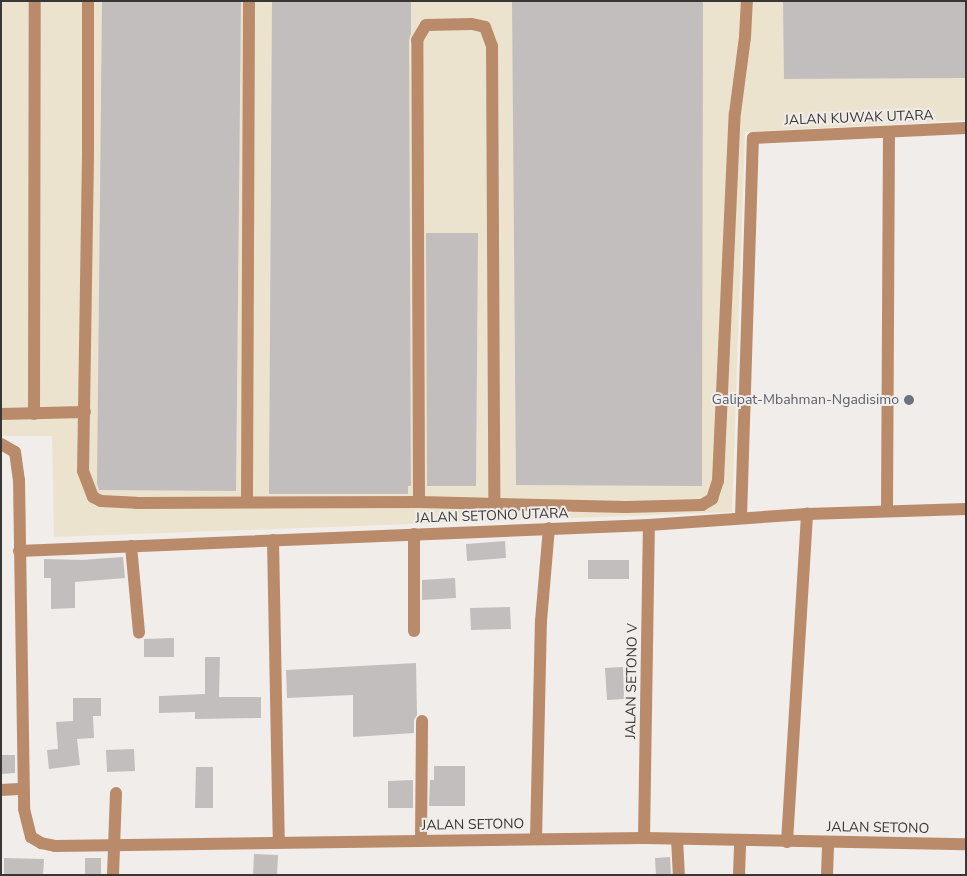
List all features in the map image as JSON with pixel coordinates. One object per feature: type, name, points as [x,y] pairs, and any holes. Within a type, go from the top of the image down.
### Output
[{"type":"street","points":[[34,414],[36,1]]},
{"type":"street","points":[[88,1],[83,471],[93,497],[101,501],[207,504],[247,501],[419,502],[626,507],[702,505],[712,499],[718,481],[735,113],[745,37],[747,1]]},
{"type":"street","points":[[247,501],[249,1]]},
{"type":"street","points":[[419,502],[417,40],[426,25],[472,24],[485,27],[490,34],[492,46],[494,504]]},
{"type":"street","name":"JALAN KUWAK UTARA","points":[[741,518],[753,138],[966,128]]},
{"type":"street","points":[[887,511],[889,132]]},
{"type":"street","points":[[1,414],[85,412]]},
{"type":"street","points":[[1,444],[15,452],[19,480],[23,789],[1,790]]},
{"type":"street","name":"JALAN SETONO UTARA","points":[[19,551],[649,525],[807,514],[966,509]]},
{"type":"street","points":[[787,842],[807,514]]},
{"type":"street","name":"JALAN SETONO V","points":[[644,838],[649,525]]},
{"type":"street","points":[[536,839],[541,621],[549,528]]},
{"type":"street","points":[[414,534],[414,631]]},
{"type":"street","points":[[273,540],[279,842]]},
{"type":"street","points":[[131,546],[139,634]]},
{"type":"street","points":[[421,841],[422,721]]},
{"type":"street","name":"JALAN SETONO","points":[[23,789],[24,809],[31,837],[41,843],[56,846],[644,838],[966,844]]},
{"type":"street","points":[[113,875],[116,793]]},
{"type":"street","points":[[677,839],[678,875]]},
{"type":"street","points":[[739,875],[740,841]]},
{"type":"street","points":[[827,875],[828,842]]},
{"type":"shaded area","points":[[1,1],[966,1],[966,120],[745,132],[732,512],[54,537],[52,436],[1,436]]},
{"type":"building","points":[[102,1],[241,1],[236,491],[99,490],[97,484]]},
{"type":"building","points":[[272,1],[411,1],[411,34],[409,40],[411,486],[408,486],[408,494],[269,494]]},
{"type":"building","points":[[512,1],[703,1],[702,486],[516,485]]},
{"type":"building","points":[[783,1],[966,1],[966,78],[784,79]]},
{"type":"building","points":[[426,233],[478,233],[476,486],[427,486]]},
{"type":"building","points":[[505,541],[506,558],[467,561],[466,544]]},
{"type":"building","points":[[123,557],[125,578],[75,582],[75,608],[51,609],[51,578],[44,578],[44,559],[82,560]]},
{"type":"building","points":[[588,560],[629,560],[629,579],[588,579]]},
{"type":"building","points":[[455,578],[456,598],[422,600],[422,580]]},
{"type":"building","points":[[510,607],[511,629],[471,630],[470,608]]},
{"type":"building","points":[[174,638],[174,657],[144,657],[144,639]]},
{"type":"building","points":[[205,657],[220,657],[219,697],[261,697],[261,718],[195,719],[195,712],[159,713],[159,696],[205,694]]},
{"type":"building","points":[[416,663],[417,715],[414,720],[414,733],[353,737],[353,695],[287,698],[286,670]]},
{"type":"building","points":[[623,667],[624,699],[607,700],[605,668]]},
{"type":"building","points":[[73,698],[101,698],[101,716],[93,716],[94,738],[77,739],[80,765],[49,769],[47,750],[58,749],[56,722],[73,721]]},
{"type":"building","points":[[134,749],[135,771],[107,772],[106,750]]},
{"type":"building","points":[[1,755],[15,755],[15,773],[1,774]]},
{"type":"building","points":[[434,766],[465,766],[465,806],[429,806],[430,780],[434,780]]},
{"type":"building","points":[[196,767],[213,767],[213,808],[195,808]]},
{"type":"building","points":[[413,780],[413,808],[388,808],[388,781]]},
{"type":"building","points":[[254,854],[278,855],[277,875],[253,875]]},
{"type":"building","points":[[670,857],[671,875],[656,875],[655,858]]},
{"type":"building","points":[[4,858],[44,859],[43,875],[4,875]]},
{"type":"building","points":[[85,858],[101,858],[101,875],[85,875]]},
{"type":"place","name":"Galipat-Mbahman-Ngadisimo","points":[[909,400]]}]
